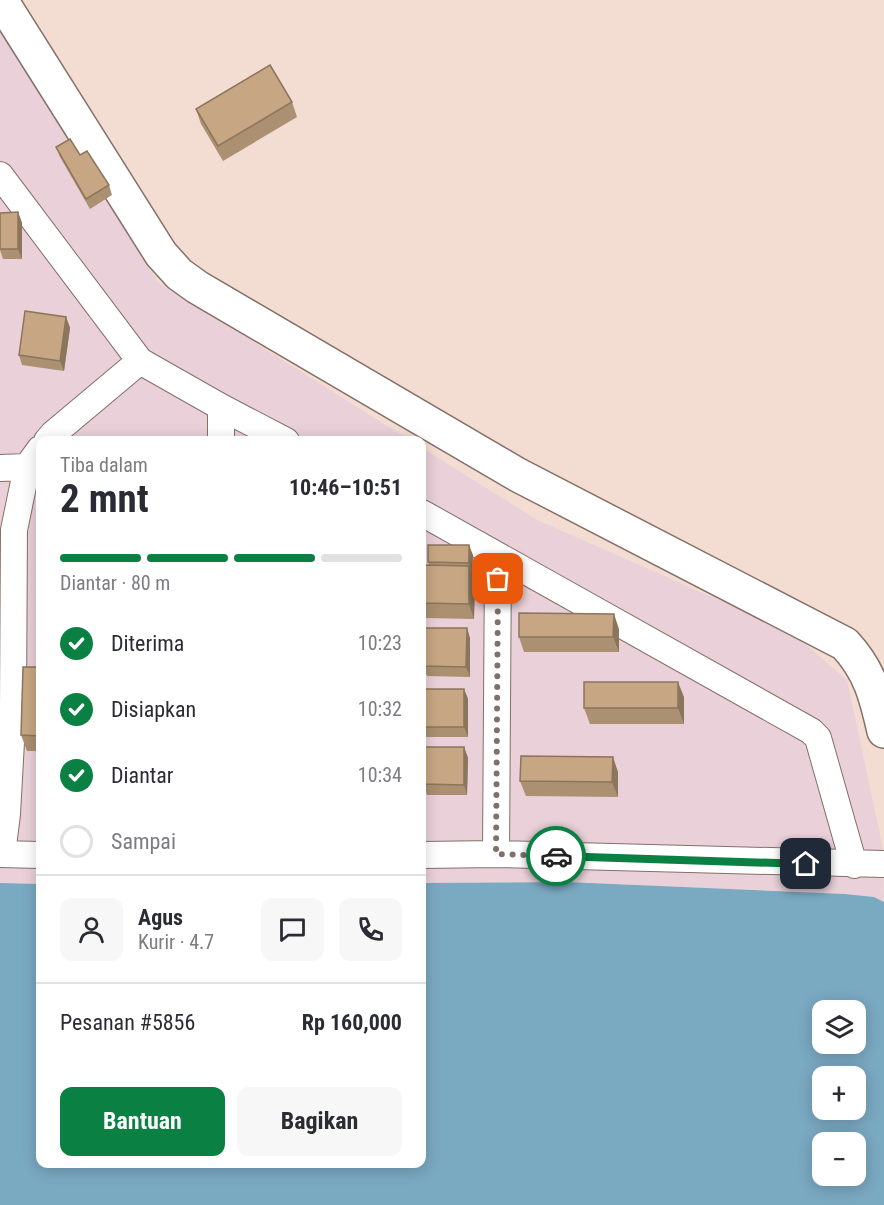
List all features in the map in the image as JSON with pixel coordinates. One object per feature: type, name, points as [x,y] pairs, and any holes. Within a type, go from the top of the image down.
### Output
[{"type":"main road","points":[[1,0],[161,254],[179,274],[197,287],[518,475],[844,644],[858,659],[871,685],[884,731]]},
{"type":"street","points":[[0,176],[140,361],[276,436]]},
{"type":"street","points":[[51,436],[140,361]]},
{"type":"street","points":[[221,407],[221,436]]},
{"type":"street","points":[[0,468],[34,458]]},
{"type":"street","points":[[34,458],[14,530],[13,706],[7,814],[1,855],[36,855]]},
{"type":"street","points":[[426,515],[811,731],[818,738],[854,865]]},
{"type":"street","points":[[496,854],[498,556]]},
{"type":"street","points":[[426,855],[496,854],[884,864]]},
{"type":"shaded area","points":[[0,29],[158,282],[403,436],[36,436],[36,884],[0,883]]},
{"type":"shaded area","points":[[426,451],[537,520],[791,632],[847,680],[883,849],[884,902],[874,897],[845,894],[566,882],[426,883]]},
{"type":"water","points":[[566,882],[845,894],[874,897],[884,902],[884,1205],[0,1205],[0,883],[36,884],[36,1168],[426,1168],[426,883]]},
{"type":"building","points":[[270,65],[292,102],[218,146],[196,109]]},
{"type":"building","points":[[70,139],[80,155],[87,151],[109,185],[86,199],[56,147]]},
{"type":"building","points":[[18,212],[18,249],[0,249],[0,213]]},
{"type":"building","points":[[25,311],[66,317],[60,361],[19,355]]},
{"type":"building","points":[[428,545],[469,545],[469,563],[428,562]]},
{"type":"building","points":[[426,565],[469,566],[469,604],[426,603]]},
{"type":"building","points":[[519,613],[614,614],[613,637],[519,637]]},
{"type":"building","points":[[426,628],[467,628],[466,667],[426,666]]},
{"type":"building","points":[[23,667],[36,667],[36,736],[21,735]]},
{"type":"building","points":[[584,682],[678,682],[678,708],[584,708]]},
{"type":"building","points":[[426,689],[464,689],[464,727],[426,727]]},
{"type":"building","points":[[426,747],[464,747],[464,785],[426,784]]},
{"type":"building","points":[[521,756],[613,757],[612,782],[520,781]]},
{"type":"way so far","points":[[498,579],[496,854],[556,856]]},
{"type":"route","points":[[556,856],[806,864]]}]
